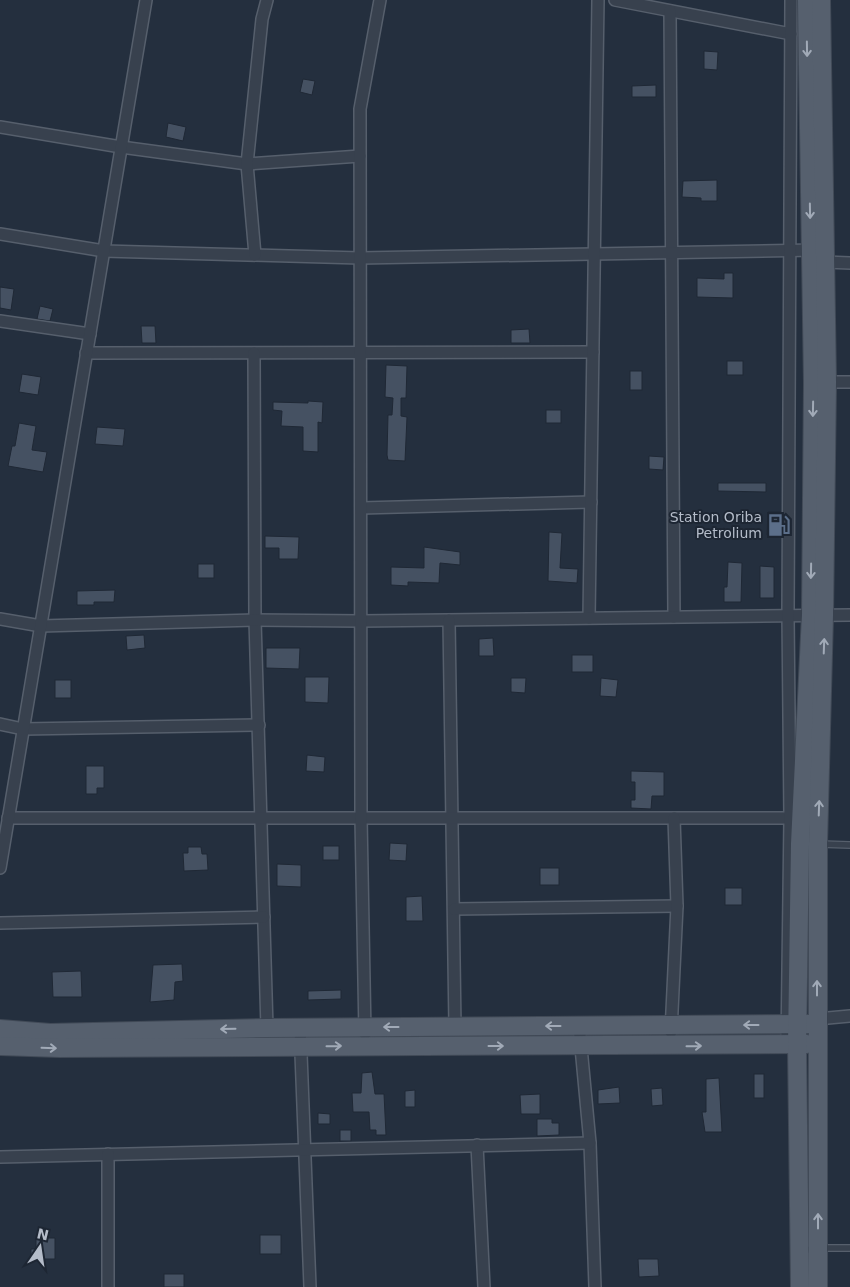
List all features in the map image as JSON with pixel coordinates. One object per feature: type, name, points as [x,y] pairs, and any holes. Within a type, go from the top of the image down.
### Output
[{"type":"main road","points":[[807,0],[815,94],[820,254],[817,1021],[818,1287]]},
{"type":"main road","points":[[815,94],[821,0]]},
{"type":"main road","points":[[800,1287],[792,1024],[800,844],[818,615]]},
{"type":"main road","points":[[0,1029],[50,1033],[267,1028],[792,1024],[817,1021]]},
{"type":"main road","points":[[0,1046],[60,1048],[817,1044]]},
{"type":"street","points":[[0,868],[146,0]]},
{"type":"street","points":[[255,255],[246,164],[262,19],[267,0]]},
{"type":"street","points":[[365,1046],[361,818],[360,109],[380,0]]},
{"type":"street","points":[[589,618],[598,0]]},
{"type":"street","points":[[615,0],[791,34]]},
{"type":"street","points":[[791,0],[788,616],[792,1024]]},
{"type":"street","points":[[670,11],[674,617]]},
{"type":"street","points":[[0,127],[121,147],[246,164],[360,156]]},
{"type":"street","points":[[0,234],[104,251],[360,258],[790,251],[820,254],[850,263]]},
{"type":"street","points":[[0,322],[90,334]]},
{"type":"street","points":[[86,353],[593,352]]},
{"type":"street","points":[[254,353],[255,620],[267,1028]]},
{"type":"street","points":[[820,382],[850,382]]},
{"type":"street","points":[[361,508],[591,502]]},
{"type":"street","points":[[0,619],[41,626],[255,620],[361,621],[850,615]]},
{"type":"street","points":[[449,620],[455,1027]]},
{"type":"street","points":[[0,724],[23,729],[259,725]]},
{"type":"street","points":[[8,818],[790,818]]},
{"type":"street","points":[[671,1046],[677,906],[674,818]]},
{"type":"street","points":[[454,909],[677,906]]},
{"type":"street","points":[[0,923],[264,917]]},
{"type":"street","points":[[817,1021],[850,1016]]},
{"type":"street","points":[[579,1026],[590,1143],[595,1287]]},
{"type":"street","points":[[300,1028],[310,1287]]},
{"type":"street","points":[[0,1156],[590,1143]]},
{"type":"street","points":[[477,1146],[484,1287]]},
{"type":"street","points":[[108,1154],[108,1287]]},
{"type":"lane","points":[[800,844],[850,844]]},
{"type":"lane","points":[[799,1251],[818,1248],[850,1248]]},
{"type":"building","points":[[704,51],[718,52],[717,70],[704,69]]},
{"type":"building","points":[[303,79],[315,81],[312,95],[300,92]]},
{"type":"building","points":[[656,85],[656,97],[632,97],[632,86]]},
{"type":"building","points":[[168,123],[186,127],[183,141],[166,137]]},
{"type":"building","points":[[717,180],[717,201],[701,201],[701,198],[682,197],[683,181]]},
{"type":"building","points":[[724,273],[733,273],[733,298],[697,297],[697,278],[724,279]]},
{"type":"building","points":[[0,287],[14,289],[11,310],[0,308]]},
{"type":"building","points":[[40,306],[53,309],[50,321],[37,319]]},
{"type":"building","points":[[141,326],[155,326],[156,343],[142,343]]},
{"type":"building","points":[[529,329],[530,343],[511,343],[511,330]]},
{"type":"building","points":[[727,361],[743,361],[743,375],[727,375]]},
{"type":"building","points":[[386,365],[407,366],[406,398],[401,398],[401,416],[407,417],[405,461],[388,460],[387,455],[388,415],[392,415],[393,398],[385,397]]},
{"type":"building","points":[[630,371],[642,371],[642,390],[630,390]]},
{"type":"building","points":[[22,374],[41,377],[38,395],[19,392]]},
{"type":"building","points":[[308,401],[323,402],[322,423],[318,422],[318,452],[303,451],[303,427],[281,426],[282,411],[273,410],[273,402],[308,403]]},
{"type":"building","points":[[546,410],[561,410],[561,423],[546,423]]},
{"type":"building","points":[[19,423],[36,426],[32,450],[47,452],[43,472],[8,466],[12,446],[15,446]]},
{"type":"building","points":[[97,427],[125,429],[123,446],[95,444]]},
{"type":"building","points":[[649,456],[664,457],[663,470],[649,469]]},
{"type":"building","points":[[718,483],[766,483],[766,492],[718,491]]},
{"type":"building","points":[[768,512],[781,512],[779,536],[767,535]]},
{"type":"building","points":[[549,532],[562,533],[560,568],[578,569],[577,583],[548,581]]},
{"type":"building","points":[[265,536],[299,537],[298,559],[279,559],[279,548],[265,548]]},
{"type":"building","points":[[424,547],[460,552],[460,565],[440,563],[439,583],[408,582],[408,586],[391,585],[391,567],[424,568]]},
{"type":"building","points":[[728,562],[742,563],[741,602],[724,602]]},
{"type":"building","points":[[198,564],[214,564],[214,578],[198,578]]},
{"type":"building","points":[[760,566],[774,567],[774,598],[760,598]]},
{"type":"building","points":[[115,590],[114,602],[94,602],[94,605],[77,605],[77,591]]},
{"type":"building","points":[[144,635],[145,648],[127,650],[126,636]]},
{"type":"building","points":[[493,638],[494,656],[479,656],[479,639]]},
{"type":"building","points":[[266,648],[300,648],[299,669],[266,668]]},
{"type":"building","points":[[572,655],[593,655],[593,672],[572,672]]},
{"type":"building","points":[[305,677],[329,677],[328,703],[305,702]]},
{"type":"building","points":[[511,678],[526,678],[525,693],[511,692]]},
{"type":"building","points":[[601,678],[618,680],[616,697],[600,696]]},
{"type":"building","points":[[55,680],[71,680],[71,698],[55,698]]},
{"type":"building","points":[[307,755],[325,757],[324,772],[306,771]]},
{"type":"building","points":[[86,766],[104,766],[104,788],[97,788],[97,794],[86,794]]},
{"type":"building","points":[[631,771],[664,772],[664,796],[652,796],[651,809],[631,808],[631,800],[635,800],[635,782],[631,782]]},
{"type":"building","points":[[390,843],[407,844],[406,861],[389,860]]},
{"type":"building","points":[[323,846],[339,846],[339,860],[323,860]]},
{"type":"building","points":[[188,847],[201,847],[202,854],[207,854],[208,870],[184,871],[183,853],[188,853]]},
{"type":"building","points":[[277,864],[301,865],[301,887],[277,886]]},
{"type":"building","points":[[540,868],[559,868],[559,885],[540,885]]},
{"type":"building","points":[[725,888],[742,888],[742,905],[725,905]]},
{"type":"building","points":[[422,896],[423,921],[406,921],[406,897]]},
{"type":"building","points":[[182,964],[183,981],[175,982],[174,1000],[150,1002],[153,965]]},
{"type":"building","points":[[81,971],[82,997],[53,997],[52,972]]},
{"type":"building","points":[[341,990],[341,999],[308,1000],[308,991]]},
{"type":"building","points":[[372,1072],[375,1094],[384,1094],[386,1135],[376,1135],[376,1130],[370,1130],[369,1112],[353,1112],[352,1093],[361,1093],[362,1073]]},
{"type":"building","points":[[754,1074],[764,1074],[764,1098],[754,1098]]},
{"type":"building","points":[[719,1078],[722,1132],[705,1132],[702,1112],[706,1112],[706,1079]]},
{"type":"building","points":[[619,1087],[620,1103],[598,1104],[598,1090]]},
{"type":"building","points":[[662,1088],[663,1105],[652,1106],[651,1089]]},
{"type":"building","points":[[415,1090],[415,1107],[405,1107],[405,1091]]},
{"type":"building","points":[[540,1094],[540,1114],[521,1114],[520,1095]]},
{"type":"building","points":[[318,1113],[330,1114],[330,1124],[318,1124]]},
{"type":"building","points":[[537,1119],[552,1119],[552,1123],[559,1123],[559,1135],[537,1136]]},
{"type":"building","points":[[340,1130],[351,1130],[351,1141],[340,1141]]},
{"type":"building","points":[[260,1235],[281,1235],[281,1254],[260,1254]]},
{"type":"building","points":[[36,1238],[55,1238],[55,1259],[31,1259],[31,1249],[36,1249]]},
{"type":"building","points":[[638,1259],[658,1259],[659,1276],[639,1277]]},
{"type":"building","points":[[164,1274],[184,1274],[184,1287],[164,1287]]},
{"type":"place","name":"Station Oriba Petrolium","points":[[779,525]]}]
